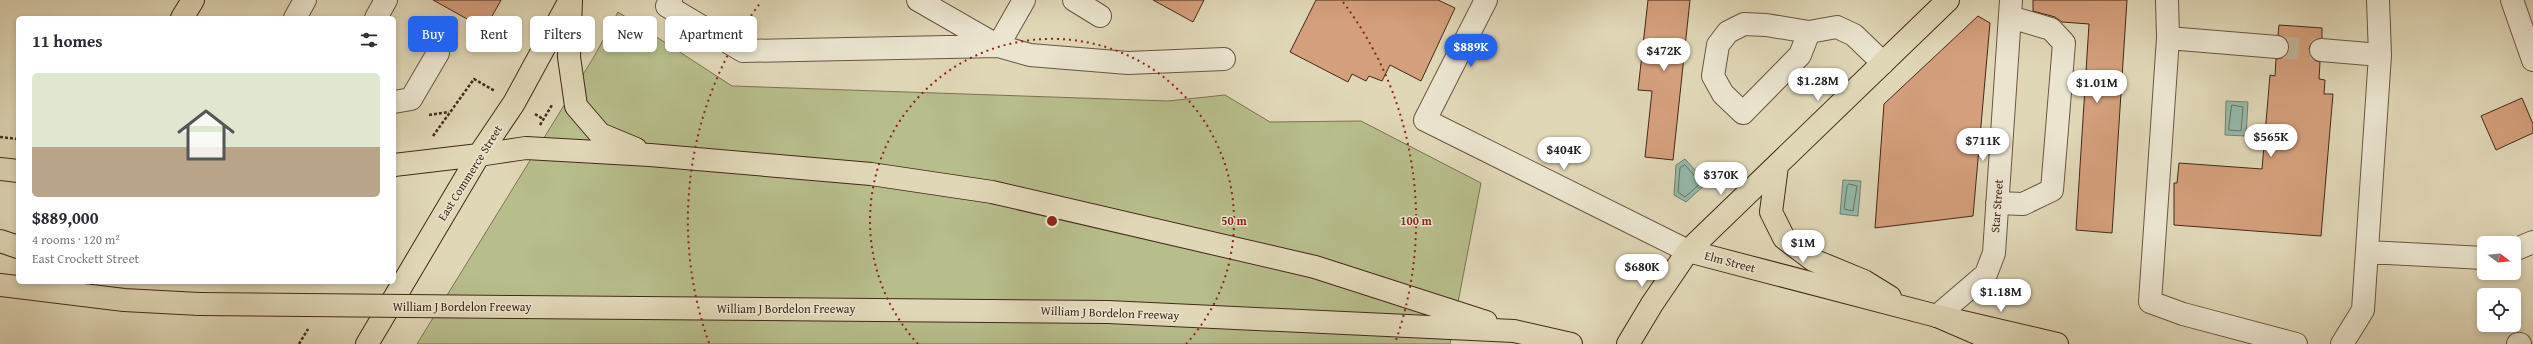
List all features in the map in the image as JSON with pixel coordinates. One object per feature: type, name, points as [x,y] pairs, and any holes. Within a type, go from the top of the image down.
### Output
[{"type":"main road","points":[[183,16],[193,0]]},
{"type":"main road","points":[[571,0],[570,57],[576,106],[600,134],[650,155]]},
{"type":"main road","name":"East Commerce Street","points":[[367,344],[479,155],[514,103],[571,0]]},
{"type":"main road","points":[[1628,344],[1652,304],[1688,251],[1948,0]]},
{"type":"main road","points":[[396,165],[526,148],[650,155],[870,174],[992,192],[1315,267],[1514,331]]},
{"type":"main road","points":[[1777,166],[1771,212],[1784,238],[1813,260],[1864,281],[1910,309]]},
{"type":"main road","points":[[0,169],[16,171]]},
{"type":"main road","points":[[0,241],[16,246]]},
{"type":"main road","name":"Elm Street","points":[[1688,251],[1937,316],[2058,344]]},
{"type":"main road","points":[[94,284],[124,300]]},
{"type":"main road","points":[[386,312],[388,284]]},
{"type":"main road","name":"William J Bordelon Freeway","points":[[0,285],[124,300],[199,304],[1108,312],[1514,331],[1571,344]]},
{"type":"main road","points":[[1937,316],[2002,344]]},
{"type":"street","points":[[296,16],[305,0]]},
{"type":"street","points":[[377,16],[386,0]]},
{"type":"street","points":[[671,0],[667,6],[743,51],[998,46]]},
{"type":"street","points":[[918,0],[998,46],[1030,55],[1128,63],[1224,58]]},
{"type":"street","points":[[998,46],[1024,0]]},
{"type":"street","points":[[1074,0],[1100,16]]},
{"type":"street","name":"Elm Street","points":[[1486,0],[1425,120],[1688,251]]},
{"type":"street","points":[[2167,0],[2168,38],[2150,302],[2183,314],[2296,344]]},
{"type":"street","points":[[2342,344],[2363,310],[2380,55],[2378,0]]},
{"type":"street","points":[[2512,0],[2533,60]]},
{"type":"street","points":[[1997,203],[2023,204],[2052,190],[2064,43],[2051,29],[2011,9]]},
{"type":"street","name":"Star Street","points":[[1937,316],[1986,274],[1994,253],[2011,9]]},
{"type":"street","points":[[1809,32],[1800,55],[1743,113],[1722,94],[1713,76],[1718,46],[1728,32],[1744,24],[1766,25],[1809,32],[1837,27],[1854,35],[1883,63]]},
{"type":"street","points":[[2168,38],[2277,48]]},
{"type":"street","points":[[2321,50],[2380,55]]},
{"type":"street","points":[[396,102],[411,99],[438,53]]},
{"type":"street","points":[[2521,247],[2533,242]]},
{"type":"street","points":[[2368,252],[2477,258]]},
{"type":"path","points":[[430,142],[474,79],[497,93]]},
{"type":"path","points":[[538,128],[555,99]]},
{"type":"path","points":[[0,137],[16,140]]},
{"type":"shaded area","points":[[618,12],[624,16],[616,16]]},
{"type":"shaded area","points":[[657,37],[665,43],[665,52],[680,52],[732,86],[1168,101],[1225,95],[1270,122],[1361,121],[1481,183],[1450,344],[417,344],[603,40],[603,52],[657,52]]},
{"type":"water","points":[[2226,101],[2248,102],[2246,136],[2225,135]]},
{"type":"water","points":[[1685,159],[1707,183],[1686,202],[1674,195],[1676,165]]},
{"type":"water","points":[[1843,180],[1861,181],[1858,216],[1840,214]]},
{"type":"building","points":[[433,0],[501,0],[492,16],[466,16],[466,18]]},
{"type":"building","points":[[1153,0],[1204,0],[1193,22]]},
{"type":"building","points":[[1316,0],[1438,0],[1455,8],[1421,81],[1390,65],[1382,81],[1369,76],[1366,81],[1352,74],[1348,82],[1290,52]]},
{"type":"building","points":[[1648,0],[1690,0],[1673,160],[1645,157],[1652,91],[1638,90]]},
{"type":"building","points":[[2033,0],[2127,0],[2112,233],[2076,230],[2089,24],[2062,22],[2055,17],[2033,11]]},
{"type":"building","points":[[1978,16],[1990,23],[1973,216],[1875,228],[1884,104]]},
{"type":"building","points":[[2279,25],[2322,28],[2322,38],[2311,43],[2309,49],[2314,60],[2320,62],[2319,79],[2325,80],[2324,94],[2333,94],[2321,236],[2174,225],[2174,183],[2177,183],[2179,163],[2262,169],[2270,75],[2275,76],[2276,59],[2283,58],[2289,48],[2288,41],[2278,35]]},
{"type":"building","points":[[2522,98],[2533,124],[2533,133],[2496,150],[2481,116]]},
{"type":"tunnel","points":[[2277,47],[2321,50]]}]
